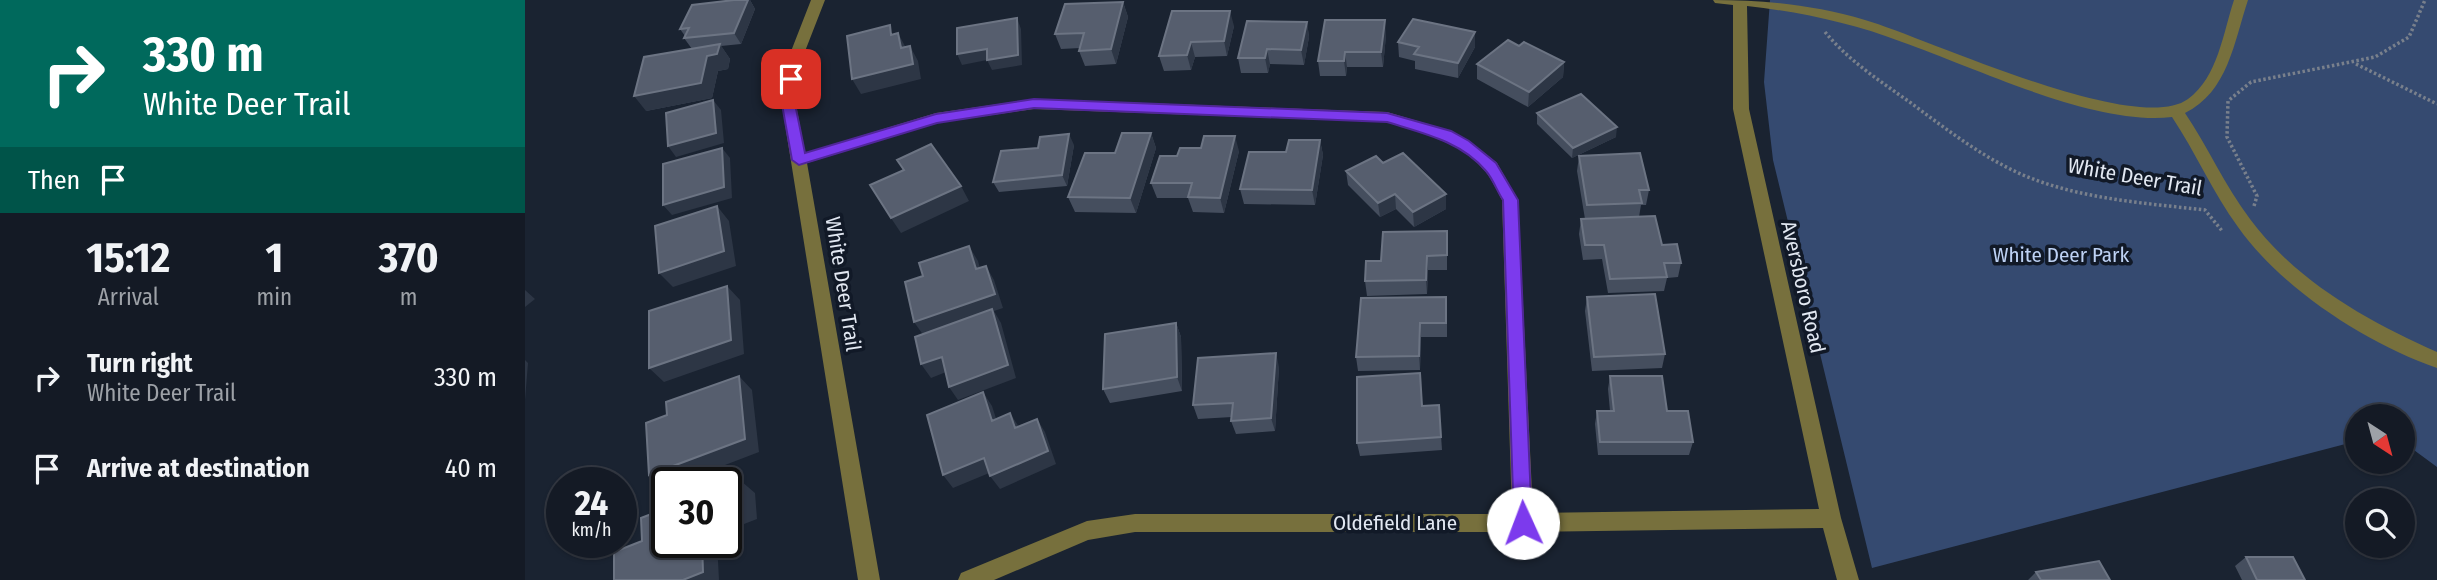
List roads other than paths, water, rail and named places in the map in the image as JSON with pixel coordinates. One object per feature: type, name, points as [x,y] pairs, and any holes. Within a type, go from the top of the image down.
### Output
[{"type":"street","name":"White Deer Trail","points":[[818,0],[795,60],[788,99],[869,580]]},
{"type":"street","points":[[1720,0],[1828,15],[1873,27],[1999,76],[2082,102],[2146,112],[2176,111],[2199,98],[2211,84],[2220,67],[2241,0]]},
{"type":"street","name":"Aversboro Road","points":[[1740,1],[1741,109],[1831,518],[1848,580]]},
{"type":"street","points":[[799,160],[936,118],[1034,104],[1387,117],[1446,135],[1464,145],[1491,167],[1510,200],[1523,523]]},
{"type":"street","points":[[2176,111],[2245,225],[2270,253],[2301,281],[2361,324],[2437,360]]},
{"type":"street","name":"Oldefield Lane","points":[[969,580],[1087,531],[1135,523],[1523,523],[1831,518]]},
{"type":"park label","name":"White Deer Park","points":[[2061,255]]}]
